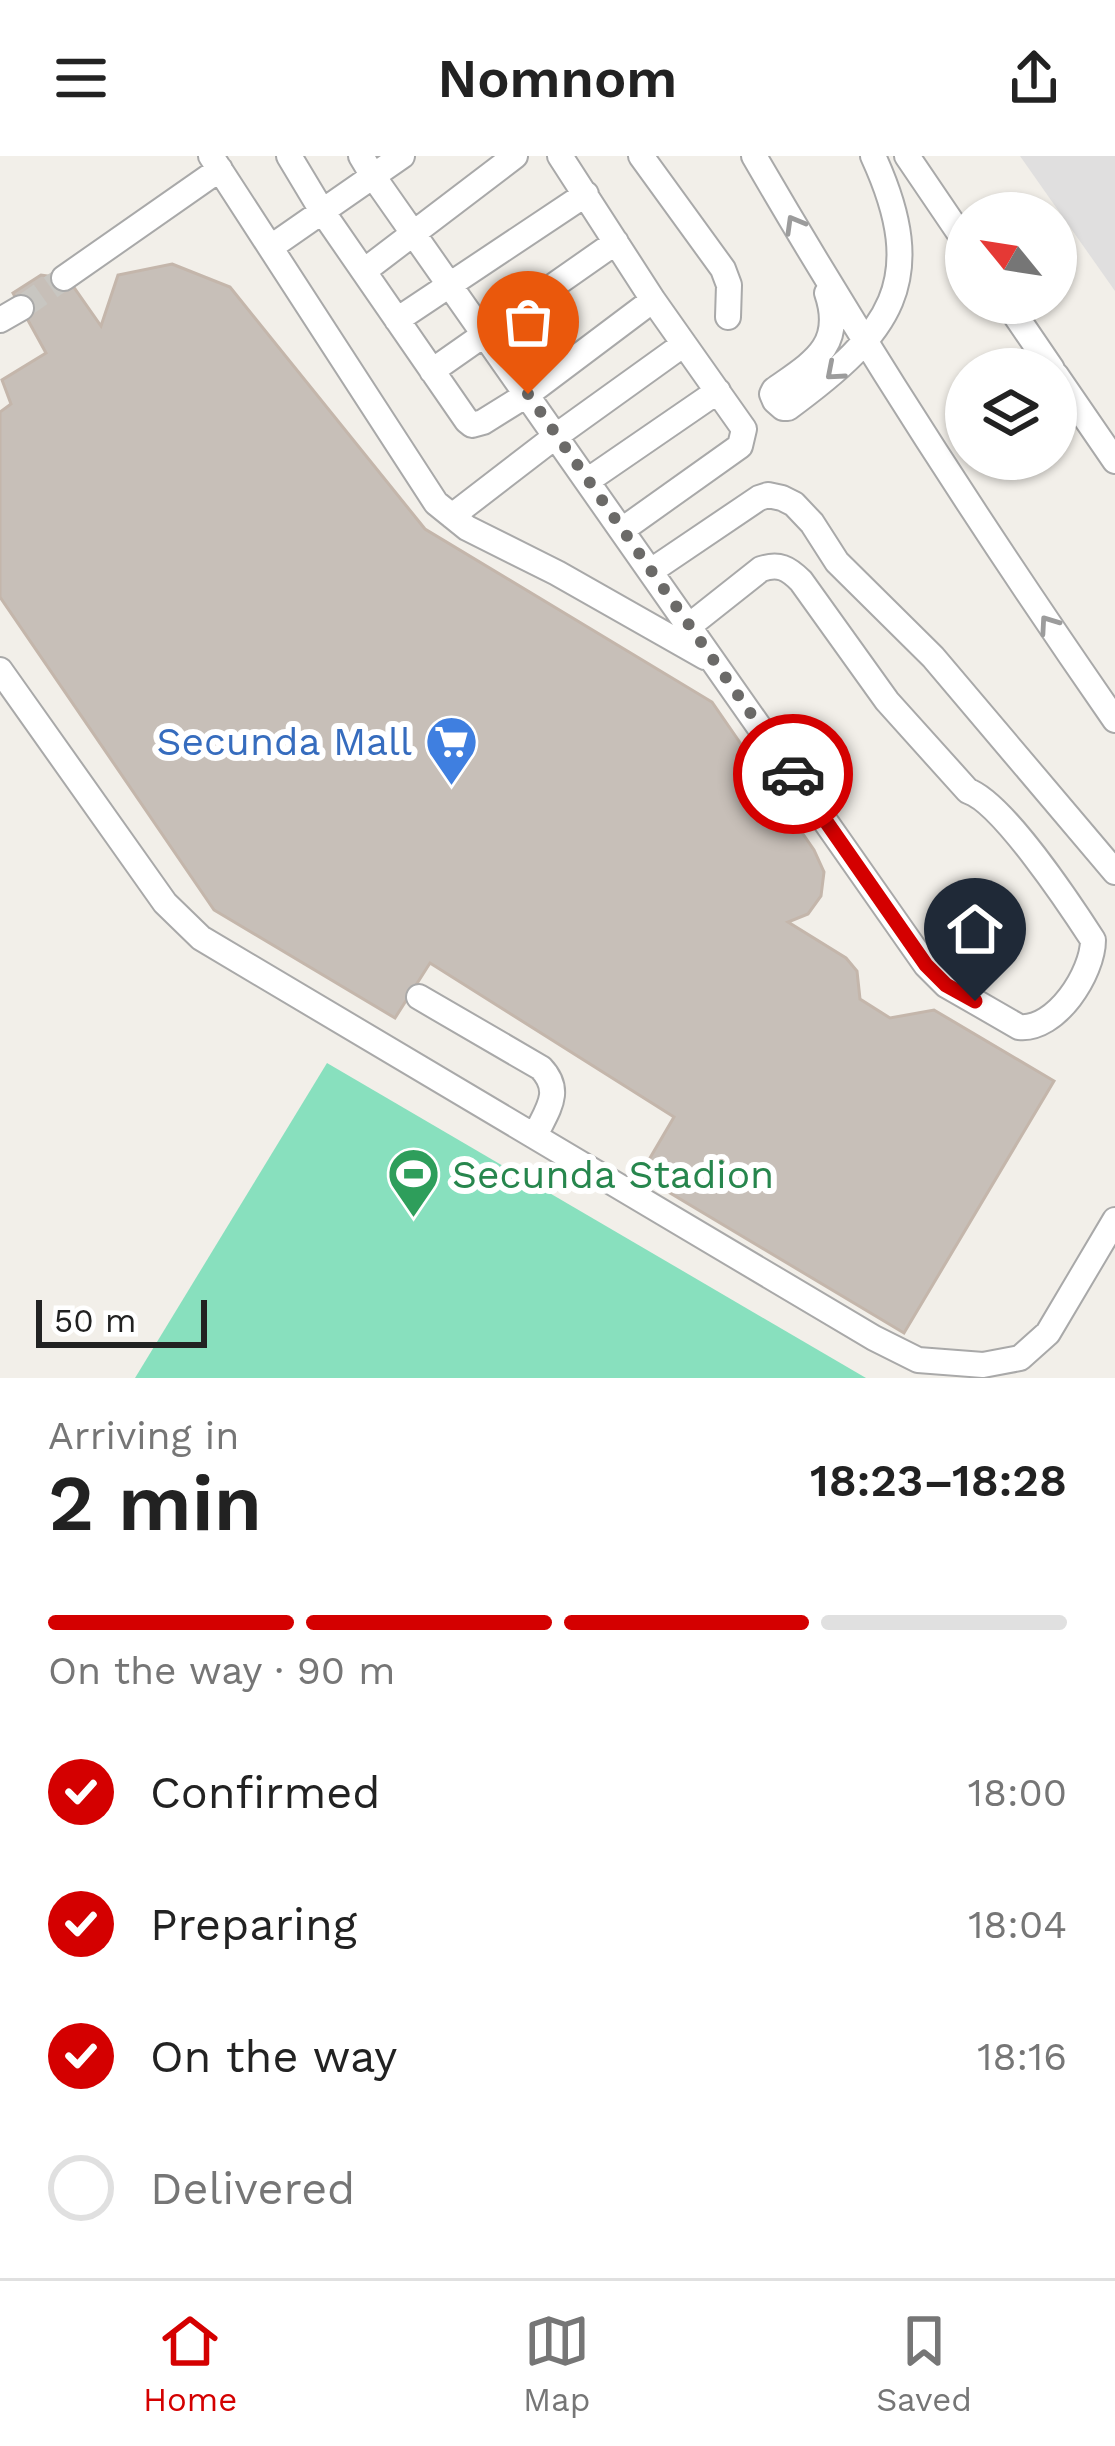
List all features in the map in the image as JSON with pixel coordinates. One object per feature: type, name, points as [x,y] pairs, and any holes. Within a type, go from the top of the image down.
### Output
[{"type":"street","points":[[289,156],[322,212],[472,424],[528,394],[653,300]]},
{"type":"street","points":[[271,247],[322,212],[367,166],[402,156]]},
{"type":"street","points":[[364,272],[515,156]]},
{"type":"street","points":[[560,156],[744,429],[740,446],[622,530]]},
{"type":"street","points":[[640,156],[722,269],[729,285],[728,317]]},
{"type":"street","points":[[754,156],[815,262],[1010,569],[1115,720]]},
{"type":"street","points":[[815,262],[834,313],[830,334],[813,362],[774,390],[775,401],[783,409],[831,377],[867,342],[899,277],[901,247],[873,156]]},
{"type":"street","points":[[907,156],[945,212]]},
{"type":"street","points":[[64,278],[216,162],[436,503],[466,528],[557,573],[714,662]]},
{"type":"street","points":[[367,166],[528,394],[688,626],[926,965],[946,985],[1019,1027],[1030,1028],[1052,1018],[1090,965],[1093,940],[1017,835],[977,794],[968,791],[887,700],[801,581],[785,568],[761,569],[688,626]]},
{"type":"street","points":[[397,320],[586,194]]},
{"type":"street","points":[[432,370],[616,242]]},
{"type":"street","points":[[452,516],[685,344]]},
{"type":"street","points":[[587,481],[718,391]]},
{"type":"street","points":[[1077,406],[1115,461]]},
{"type":"street","points":[[651,572],[759,498],[768,495],[794,504],[837,562],[933,657],[1115,872]]},
{"type":"street","points":[[0,670],[165,903],[202,938],[874,1338],[919,1360],[983,1366],[1020,1358],[1048,1333],[1115,1220]]},
{"type":"street","points":[[418,997],[541,1068],[550,1078],[553,1095],[535,1136]]},
{"type":"shaded area","points":[[1020,156],[1115,156],[1115,291],[1077,237],[1077,192],[1045,192]]},
{"type":"green space","name":"Secunda Stadion","points":[[327,1063],[866,1378],[135,1378]]},
{"type":"building","name":"Secunda Mall","points":[[172,264],[230,287],[425,529],[712,702],[814,850],[824,872],[821,896],[808,914],[788,922],[846,958],[857,971],[860,999],[890,1018],[934,1010],[1054,1081],[904,1333],[640,1175],[674,1117],[430,963],[395,1018],[214,910],[0,597],[0,412],[11,404],[2,380],[46,353],[13,293],[41,275],[68,279],[101,326],[118,275]]},
{"type":"tunnel","points":[[21,308],[64,278]]},
{"type":"way so far","points":[[528,394],[793,774]]},
{"type":"place","name":"Secunda Mall","points":[[451,787]]},
{"type":"place","name":"Secunda Stadion","points":[[413,1220]]},
{"type":"route","points":[[793,774],[926,965],[946,985],[975,1001]]}]
